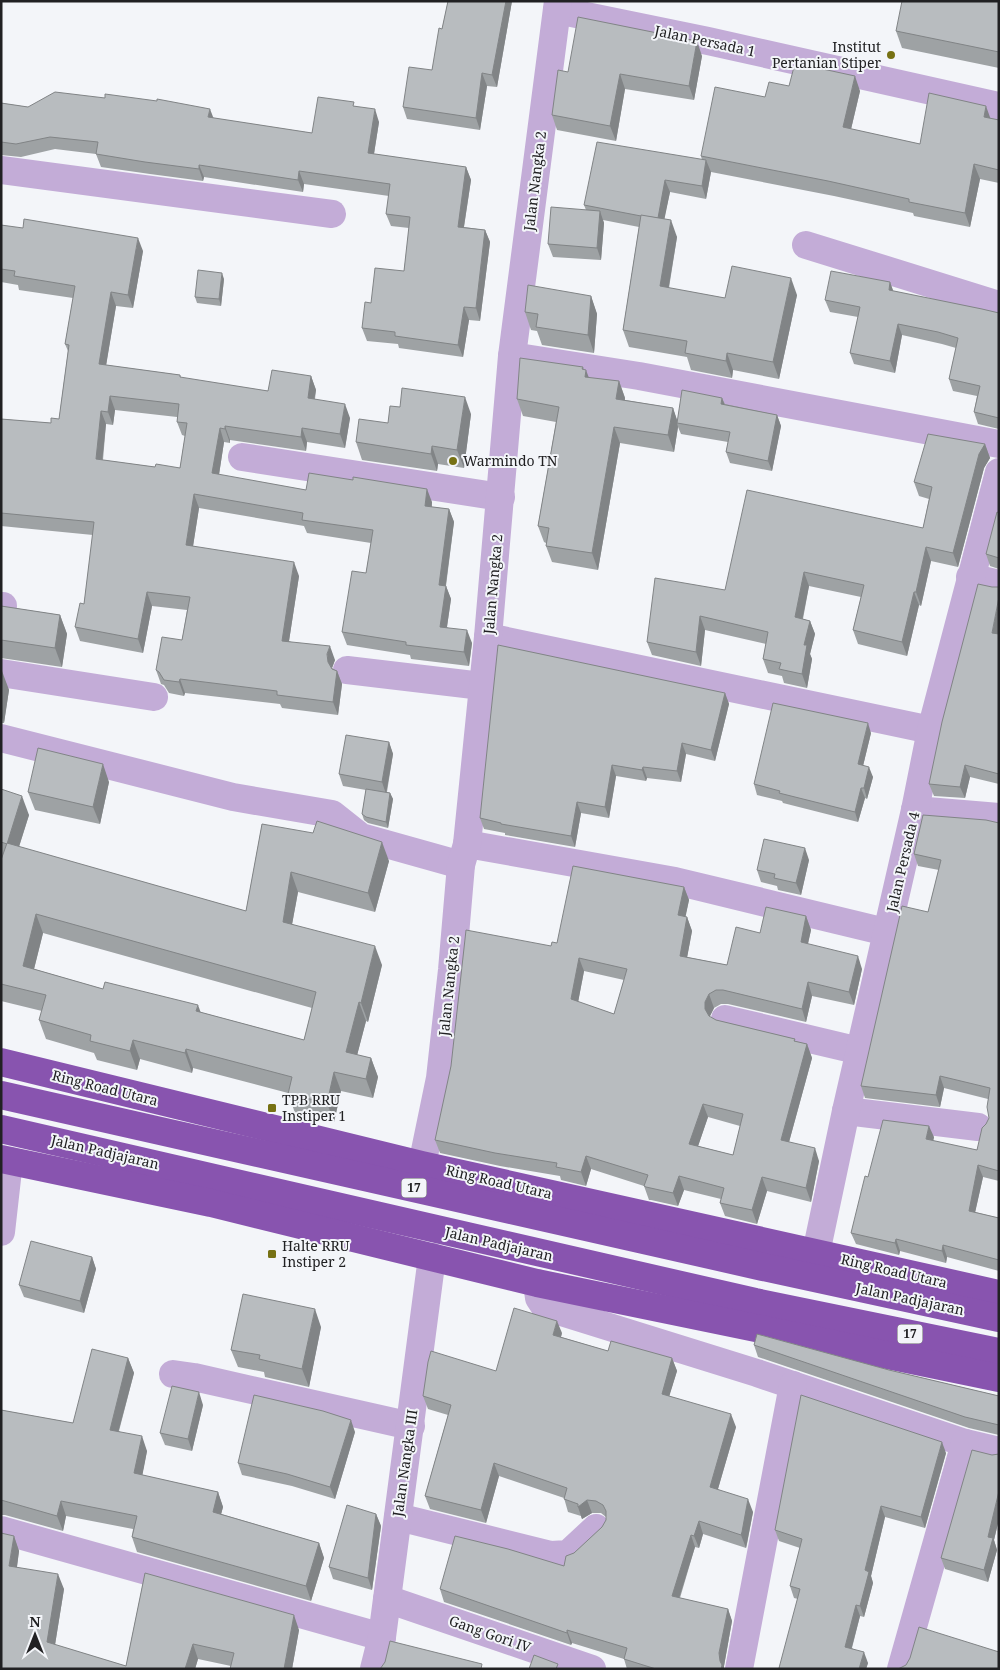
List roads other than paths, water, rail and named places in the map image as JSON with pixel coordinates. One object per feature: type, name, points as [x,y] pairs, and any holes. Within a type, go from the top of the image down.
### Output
[{"type":"highway","name":"Ring Road Utara","points":[[1,1062],[422,1165],[999,1294]]},
{"type":"highway","name":"Jalan Padjajaran","points":[[1,1094],[763,1267],[999,1318]]},
{"type":"highway","name":"Jalan Padjajaran","points":[[1,1128],[215,1191],[999,1352]]},
{"type":"highway","points":[[5,1160],[215,1191],[432,1256],[538,1283],[999,1378]]},
{"type":"highway","points":[[756,1302],[763,1267]]},
{"type":"highway","points":[[821,1316],[828,1281]]},
{"type":"street","name":"Jalan Persada 1","points":[[557,6],[999,106]]},
{"type":"street","name":"Jalan Nangka 2","points":[[422,1165],[440,1078],[488,637],[512,356],[557,6]]},
{"type":"street","points":[[1,170],[332,214]]},
{"type":"street","points":[[806,245],[999,305]]},
{"type":"street","points":[[512,356],[639,376],[999,444]]},
{"type":"street","points":[[242,457],[501,497]]},
{"type":"street","name":"Jalan Persada 4","points":[[816,1253],[886,932],[915,810],[931,730],[999,472]]},
{"type":"street","points":[[970,577],[999,584]]},
{"type":"street","points":[[488,637],[931,730]]},
{"type":"street","points":[[347,670],[482,686]]},
{"type":"street","points":[[1,673],[154,698]]},
{"type":"street","points":[[1,738],[233,797],[332,814],[361,837],[464,854],[675,882],[886,932]]},
{"type":"street","points":[[915,810],[999,817]]},
{"type":"street","points":[[725,1019],[860,1050]]},
{"type":"street","points":[[846,1111],[978,1127]]},
{"type":"street","points":[[1,1232],[5,1160]]},
{"type":"street","name":"Jalan Nangka III","points":[[374,1669],[382,1637],[432,1256]]},
{"type":"street","points":[[538,1283],[539,1298],[545,1308],[793,1386],[965,1443],[999,1451]]},
{"type":"street","points":[[173,1374],[194,1377],[411,1426]]},
{"type":"street","points":[[739,1669],[793,1386]]},
{"type":"street","points":[[901,1669],[965,1443]]},
{"type":"street","points":[[398,1517],[560,1555],[568,1554],[596,1528]]},
{"type":"street","points":[[1,1530],[382,1637]]},
{"type":"street","name":"Gang Gori IV","points":[[387,1599],[592,1669]]},
{"type":"place","name":"Institut Pertanian Stiper","points":[[891,55]]},
{"type":"place","name":"Warmindo TN","points":[[453,461]]},
{"type":"place","name":"TPB RRU Instiper 1","points":[[272,1108]]},
{"type":"place","name":"Halte RRU Instiper 2","points":[[272,1254]]}]
